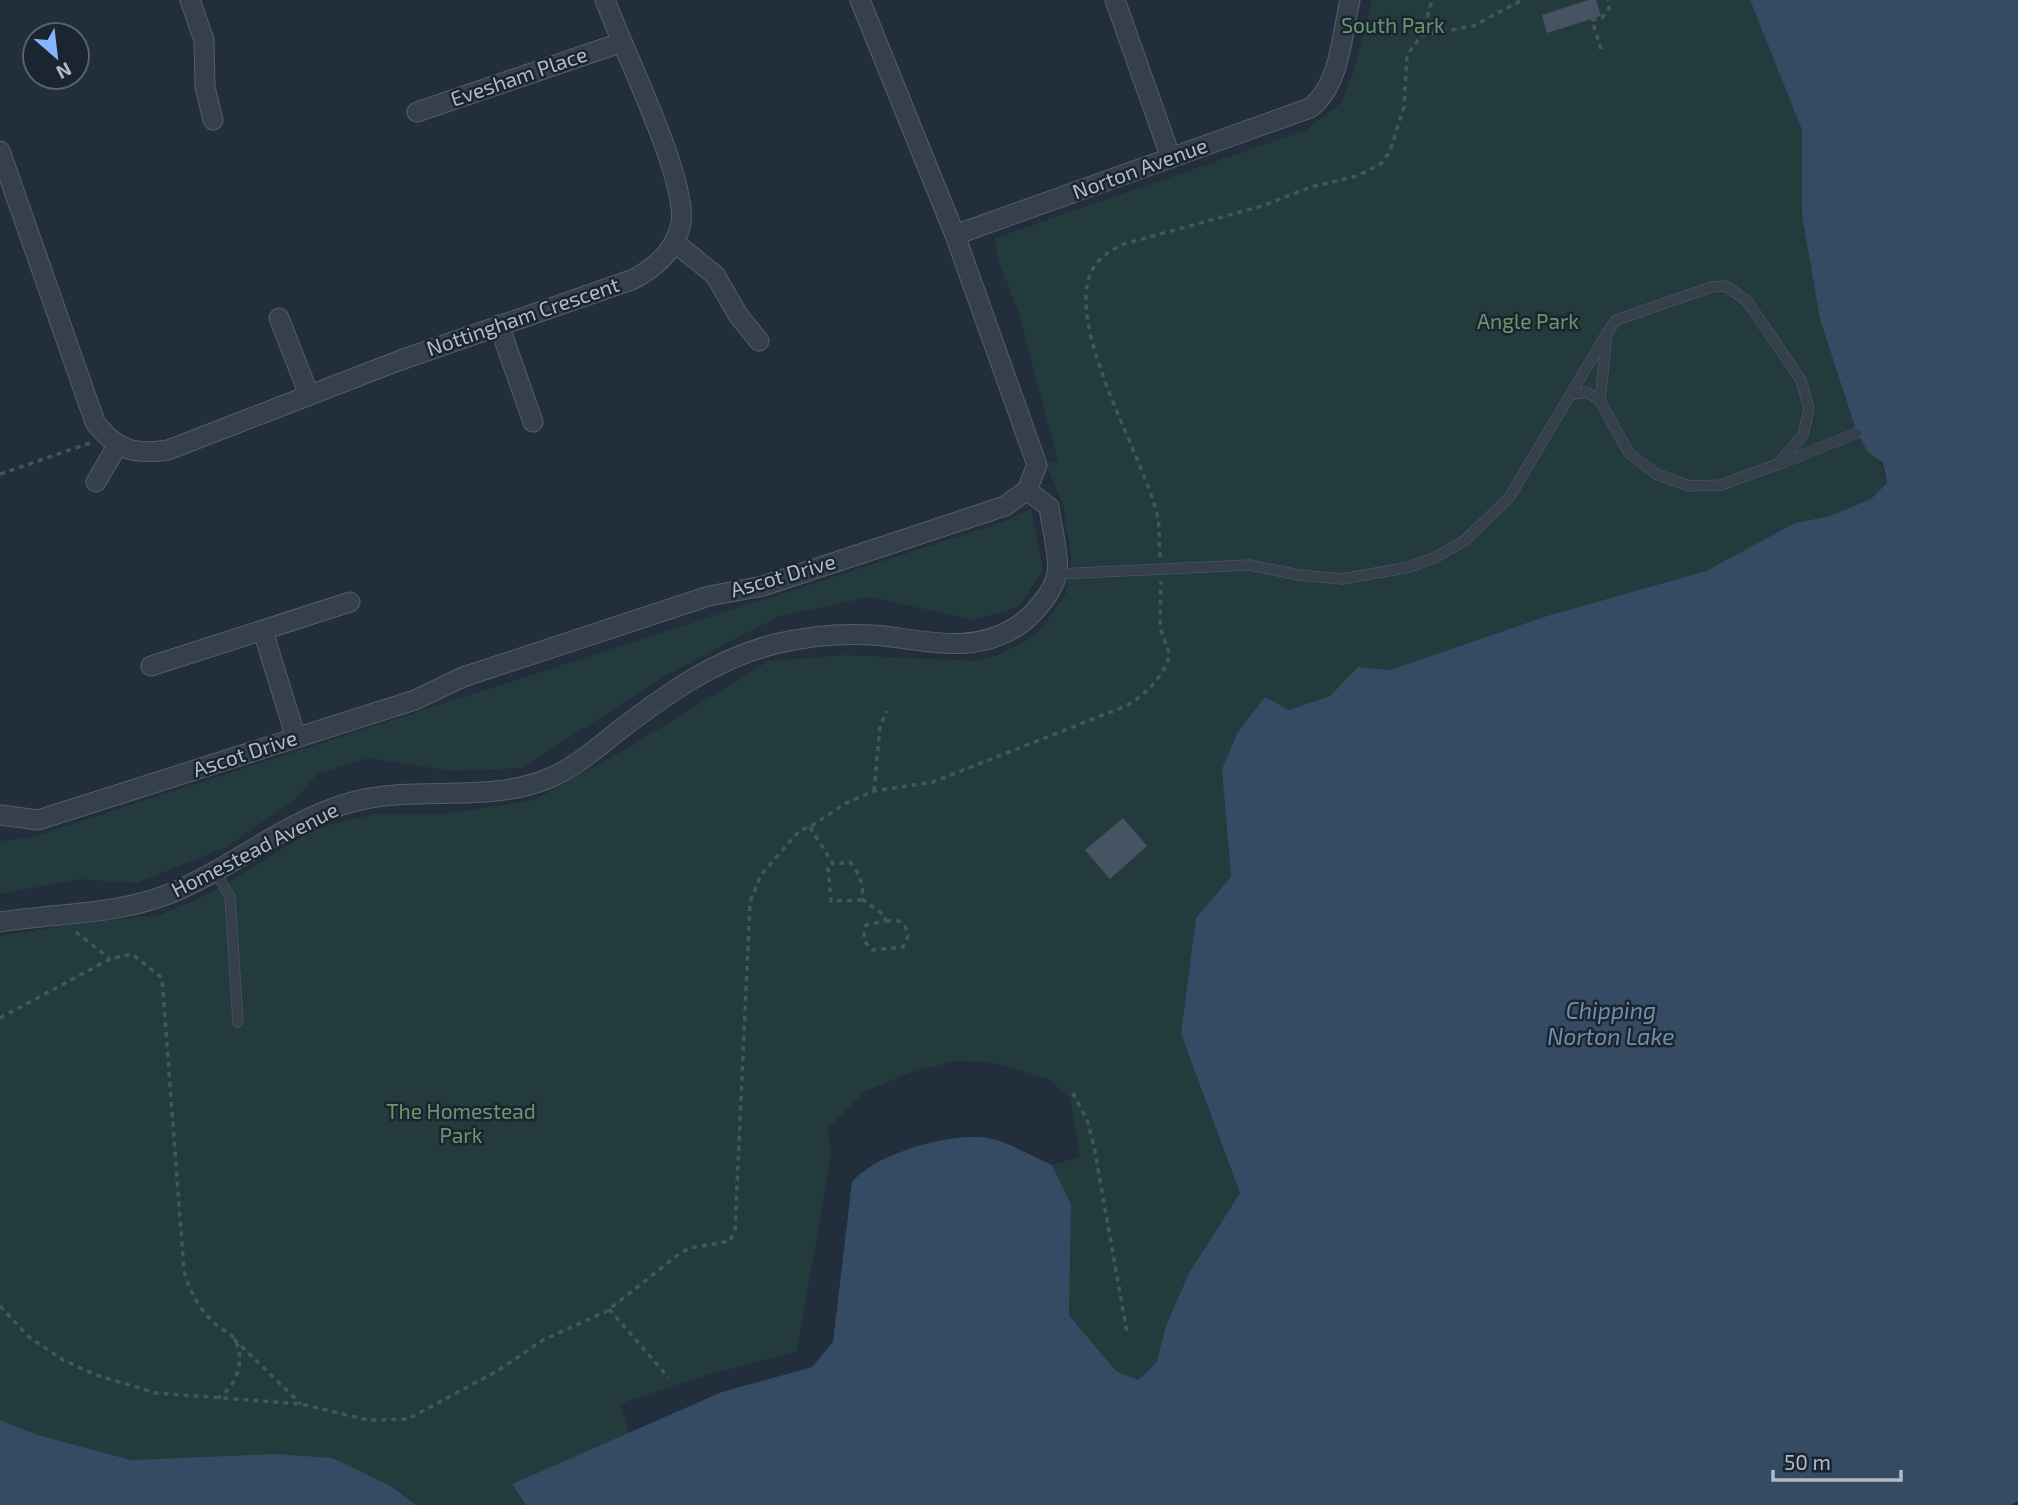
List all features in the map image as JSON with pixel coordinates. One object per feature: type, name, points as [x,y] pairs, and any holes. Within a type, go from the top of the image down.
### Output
[{"type":"street","points":[[190,0],[204,40],[205,86],[213,120]]},
{"type":"street","name":"Nottingham Crescent","points":[[111,442],[131,452],[168,450],[499,325],[634,279],[651,270],[674,242],[681,217],[679,188],[606,0]]},
{"type":"street","points":[[860,0],[955,235],[1037,465],[1027,490],[1049,507],[1057,574]]},
{"type":"street","points":[[1115,0],[1171,158]]},
{"type":"street","name":"Norton Avenue","points":[[955,235],[1310,108],[1322,99],[1330,84],[1350,0]]},
{"type":"street","name":"Evesham Place","points":[[417,112],[621,43]]},
{"type":"street","points":[[0,151],[87,404],[111,442],[96,482]]},
{"type":"street","points":[[674,242],[715,275],[738,316],[759,341]]},
{"type":"street","points":[[279,318],[309,395]]},
{"type":"street","points":[[499,325],[533,422]]},
{"type":"street","name":"Ascot Drive","points":[[0,815],[38,820],[415,700],[463,677],[709,596],[763,586],[1005,506],[1027,490]]},
{"type":"street","name":"Homestead Avenue","points":[[0,922],[119,909],[173,892],[327,811],[355,802],[384,796],[489,793],[523,788],[554,776],[581,760],[677,687],[743,653],[811,637],[843,634],[936,643],[971,644],[988,641],[1020,625],[1039,607],[1057,574]]},
{"type":"street","points":[[151,666],[350,602]]},
{"type":"street","points":[[263,631],[296,738]]},
{"type":"lane","points":[[1057,574],[1250,565],[1299,575],[1342,579],[1375,575],[1436,557],[1464,541],[1509,498],[1616,320],[1712,287],[1726,286],[1747,301],[1801,380],[1809,409],[1803,435],[1778,464]]},
{"type":"lane","points":[[1600,401],[1607,333]]},
{"type":"lane","points":[[1570,395],[1587,393],[1600,401],[1629,453],[1656,474],[1689,486],[1721,485],[1857,433]]},
{"type":"lane","points":[[215,871],[230,897],[238,1021]]},
{"type":"path","points":[[0,1306],[29,1337],[63,1360],[96,1375],[156,1393],[300,1404],[368,1420],[408,1419],[499,1370],[553,1335],[609,1309],[679,1254],[690,1248],[730,1241],[735,1230],[750,902],[768,867],[800,830],[810,828],[846,803],[874,790],[933,782],[1126,706],[1161,678],[1170,655],[1160,628],[1161,568],[1157,516],[1096,351],[1088,312],[1088,282],[1094,268],[1104,254],[1124,244],[1262,206],[1311,187],[1357,176],[1381,164],[1390,151],[1404,107],[1407,55],[1422,35],[1432,0]]},
{"type":"path","points":[[1422,35],[1473,26],[1522,0]]},
{"type":"path","points":[[1601,49],[1592,20],[1602,18],[1609,8],[1608,0]]},
{"type":"path","points":[[0,474],[111,442]]},
{"type":"path","points":[[874,790],[880,726],[887,711]]},
{"type":"path","points":[[810,828],[833,864]]},
{"type":"path","points":[[862,899],[860,876],[850,862],[833,864],[828,868],[831,901],[837,904],[862,899],[883,913],[885,921]]},
{"type":"path","points":[[885,921],[899,921],[905,926],[908,936],[903,947],[872,950],[867,946],[864,937],[866,925],[885,921]]},
{"type":"path","points":[[71,927],[110,959]]},
{"type":"path","points":[[0,1018],[110,959],[132,954],[162,978],[184,1271],[189,1290],[214,1322],[233,1337],[300,1404]]},
{"type":"path","points":[[1073,1093],[1087,1120],[1094,1146],[1127,1333]]},
{"type":"path","points":[[609,1309],[669,1378]]},
{"type":"path","points":[[216,1399],[230,1391],[238,1373],[240,1356],[233,1337]]},
{"type":"green space","points":[[1372,0],[1750,0],[1802,130],[1802,214],[1887,483],[1871,499],[1830,516],[1795,523],[1706,571],[1547,616],[1390,670],[1358,667],[1330,696],[1289,710],[1264,697],[1222,769],[1231,877],[1196,919],[1181,1034],[1240,1193],[1189,1273],[1166,1326],[1156,1363],[1138,1380],[1116,1371],[1069,1314],[1071,1204],[1052,1165],[1080,1157],[1070,1098],[1046,1078],[990,1062],[955,1061],[909,1073],[864,1092],[828,1128],[831,1155],[797,1351],[693,1379],[620,1404],[629,1433],[513,1484],[526,1505],[416,1505],[389,1485],[276,1454],[131,1460],[38,1435],[0,1420],[0,936],[94,921],[160,915],[211,893],[316,828],[375,814],[444,814],[534,800],[626,749],[769,661],[845,655],[976,661],[998,655],[1022,643],[1042,628],[1066,593],[1071,557],[1063,505],[1046,464],[1058,461],[1019,314],[998,259],[995,238],[1304,131],[1341,103],[1356,64]]},
{"type":"green space","points":[[1031,509],[1043,570],[1019,607],[974,620],[870,597],[779,616],[665,676],[522,768],[453,771],[368,758],[317,774],[294,801],[226,847],[136,883],[79,879],[0,894],[0,841],[29,838],[1003,522]]},
{"type":"water","name":"Chipping Norton Lake","points":[[1750,0],[2018,0],[2018,1501],[2011,1505],[526,1505],[512,1484],[722,1392],[812,1367],[833,1342],[852,1182],[863,1171],[897,1153],[938,1141],[977,1137],[992,1139],[1052,1165],[1071,1204],[1069,1315],[1116,1371],[1138,1380],[1156,1363],[1166,1326],[1189,1273],[1240,1193],[1181,1034],[1196,918],[1231,877],[1222,769],[1238,732],[1265,697],[1289,710],[1330,696],[1358,667],[1390,670],[1547,616],[1706,571],[1795,523],[1830,516],[1871,499],[1887,483],[1883,463],[1868,452],[1857,433],[1820,319],[1802,214],[1802,130]]},
{"type":"water","points":[[0,1420],[38,1435],[131,1460],[276,1454],[332,1458],[389,1485],[416,1505],[0,1505]]},
{"type":"building","points":[[1588,0],[1596,0],[1601,16],[1547,33],[1542,15]]},
{"type":"building","points":[[1123,818],[1147,846],[1110,879],[1085,850]]},
{"type":"park label","name":"South Park","points":[[1393,26]]},
{"type":"park label","name":"Angle Park","points":[[1528,322]]},
{"type":"park label","name":"The Homestead Park","points":[[461,1124]]}]
